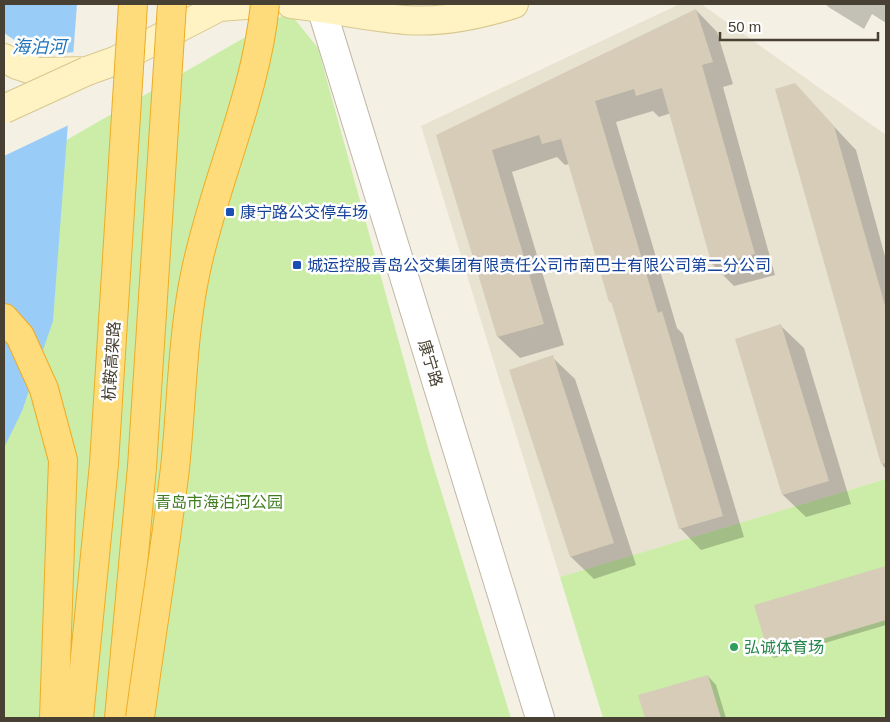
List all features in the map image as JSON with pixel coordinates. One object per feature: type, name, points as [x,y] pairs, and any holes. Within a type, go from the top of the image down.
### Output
[{"type":"highway","name":"杭鞍高架路","points":[[79,718],[104,464],[133,4]]},
{"type":"highway","points":[[119,718],[142,457],[172,4]]},
{"type":"highway","points":[[140,718],[174,469],[186,338],[196,270],[227,159],[249,94],[259,50],[264,4]]},
{"type":"highway","points":[[4,318],[20,336],[44,389],[63,460],[54,718]]},
{"type":"main road","points":[[4,110],[87,71],[115,61],[222,5],[259,4]]},
{"type":"main road","points":[[291,4],[406,20],[460,18],[487,13],[514,4]]},
{"type":"main road","points":[[4,58],[17,65],[38,72],[87,71]]},
{"type":"street","name":"康宁路","points":[[321,7],[540,718]]},
{"type":"shaded area","points":[[680,4],[701,4],[886,135],[886,479],[560,577],[421,126]]},
{"type":"green space","name":"青岛市海泊河公园","points":[[289,12],[318,48],[430,455],[511,718],[4,718],[4,176]]},
{"type":"green space","name":"弘诚体育场","points":[[886,479],[886,718],[603,718],[560,577]]},
{"type":"water","name":"海泊河","points":[[4,4],[77,4],[53,321],[22,411],[4,448]]},
{"type":"pier","points":[[4,33],[22,45],[39,50],[64,53],[76,52],[71,124],[4,156]]},
{"type":"building","points":[[696,9],[713,62],[702,65],[755,254],[712,265],[662,88],[636,96],[634,89],[595,101],[658,313],[662,311],[723,516],[679,529],[561,139],[542,144],[539,135],[492,150],[544,324],[497,337],[436,135]]},
{"type":"building","points":[[795,83],[834,126],[886,309],[886,463],[881,464],[775,89]]},
{"type":"building","points":[[781,324],[829,481],[782,495],[735,339]]},
{"type":"building","points":[[553,355],[614,543],[570,557],[509,370]]},
{"type":"building","points":[[886,566],[886,620],[769,655],[754,605]]},
{"type":"building","points":[[708,675],[721,718],[645,718],[638,695]]},
{"type":"place","name":"康宁路公交停车场","points":[[230,212]]},
{"type":"place","name":"城运控股青岛公交集团有限责任公司市南巴士有限公司第二分公司","points":[[297,265]]},
{"type":"place","name":"弘诚体育场","points":[[734,647]]}]
